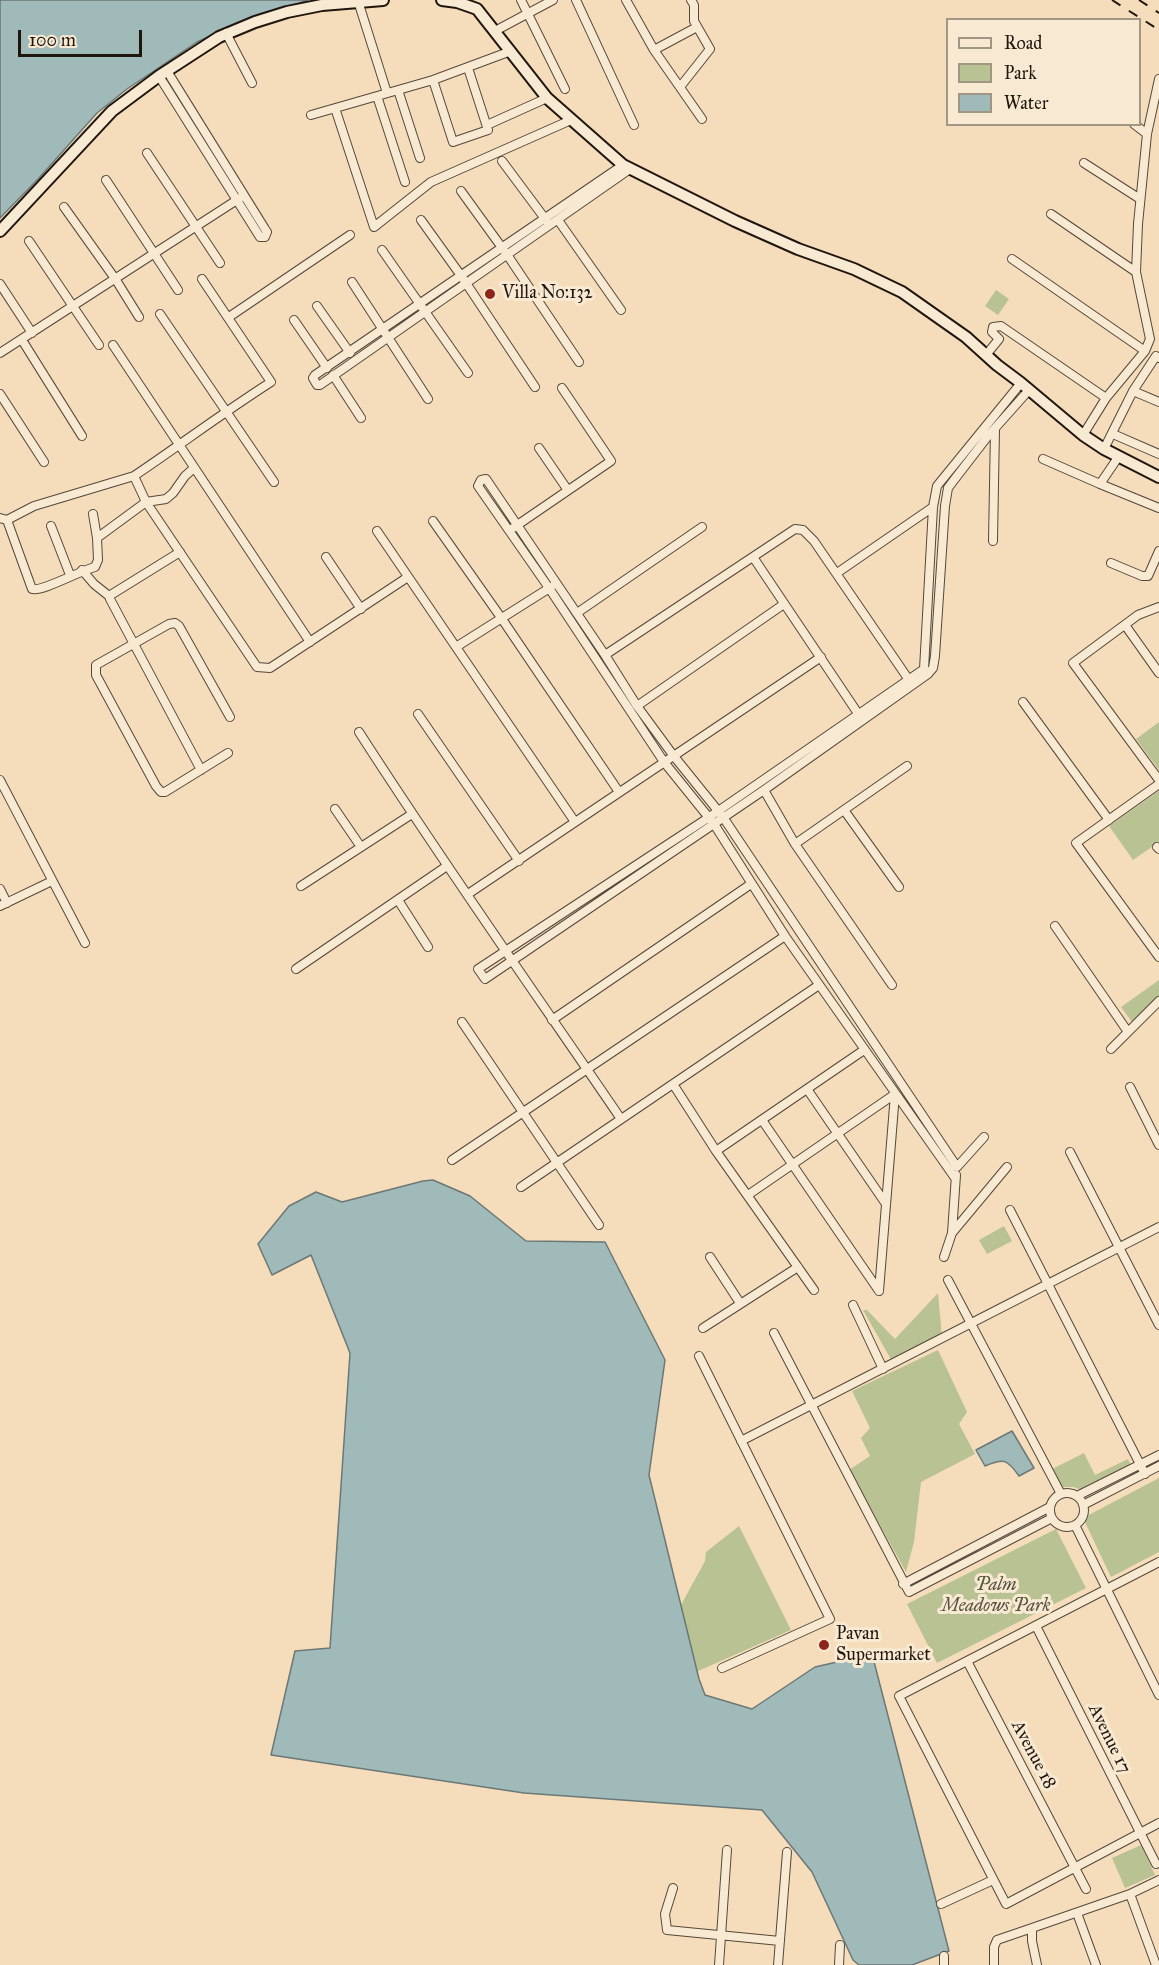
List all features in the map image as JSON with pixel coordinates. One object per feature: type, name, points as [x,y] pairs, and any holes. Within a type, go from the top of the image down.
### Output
[{"type":"main road","points":[[0,231],[112,111],[190,54],[226,33],[287,12],[322,5],[383,0]]},
{"type":"main road","points":[[442,0],[475,5],[548,98],[627,167],[735,221],[798,249],[854,268],[902,292],[948,324],[1083,435],[1104,449],[1159,477]]},
{"type":"street","points":[[520,0],[528,12],[564,89]]},
{"type":"street","points":[[495,31],[553,0]]},
{"type":"street","points":[[576,0],[634,124]]},
{"type":"street","points":[[626,0],[654,50],[702,119]]},
{"type":"street","points":[[680,87],[710,49],[694,21],[694,5],[691,0]]},
{"type":"street","points":[[358,1],[387,93]]},
{"type":"street","points":[[654,50],[697,27]]},
{"type":"street","points":[[226,33],[252,83]]},
{"type":"street","points":[[311,115],[434,80],[511,51]]},
{"type":"street","points":[[434,80],[453,142],[488,130],[468,68]]},
{"type":"street","points":[[163,73],[240,198],[260,237],[265,237],[267,232],[240,198]]},
{"type":"street","points":[[1083,435],[1106,398],[1145,351],[1149,342],[1150,335],[1136,273],[1140,199],[1147,134],[1159,80]]},
{"type":"street","points":[[398,90],[420,158]]},
{"type":"street","points":[[377,96],[405,182]]},
{"type":"street","points":[[487,125],[548,98]]},
{"type":"street","points":[[335,108],[374,227],[431,182],[572,120]]},
{"type":"street","points":[[1137,126],[1147,134]]},
{"type":"street","points":[[147,153],[220,263]]},
{"type":"street","points":[[502,161],[546,220]]},
{"type":"street","points":[[1084,163],[1140,199]]},
{"type":"street","points":[[505,252],[546,220],[627,167]]},
{"type":"street","points":[[424,308],[384,329],[315,375],[314,381],[320,385],[464,280],[558,220],[627,167]]},
{"type":"street","points":[[106,180],[178,290]]},
{"type":"street","points":[[461,191],[579,362]]},
{"type":"street","points":[[0,353],[240,198]]},
{"type":"street","points":[[64,207],[116,280],[139,317]]},
{"type":"street","points":[[1051,214],[1136,273]]},
{"type":"street","points":[[422,220],[535,387]]},
{"type":"street","points":[[558,220],[621,310]]},
{"type":"street","points":[[228,317],[350,235]]},
{"type":"street","points":[[29,241],[99,345]]},
{"type":"street","points":[[382,250],[468,373]]},
{"type":"street","points":[[1012,259],[1145,351]]},
{"type":"street","points":[[93,514],[98,564],[70,575],[40,591],[32,590],[3,519],[34,506],[134,476],[271,382],[202,279]]},
{"type":"street","points":[[352,282],[428,399]]},
{"type":"street","points":[[0,284],[32,333]]},
{"type":"street","points":[[317,306],[350,353]]},
{"type":"street","points":[[160,314],[274,482]]},
{"type":"street","points":[[294,320],[327,368]]},
{"type":"street","points":[[986,355],[999,339],[992,333],[993,327],[1001,326],[1106,398]]},
{"type":"street","points":[[22,340],[82,436]]},
{"type":"street","points":[[112,345],[310,642]]},
{"type":"street","points":[[1104,449],[1133,392],[1156,356],[1159,358]]},
{"type":"street","points":[[333,375],[361,418]]},
{"type":"street","points":[[721,814],[764,790],[928,675],[933,668],[948,488],[1025,386]]},
{"type":"street","points":[[711,821],[478,969],[485,979],[511,962],[721,814],[924,669],[933,507],[937,486],[1025,386]]},
{"type":"street","points":[[513,528],[612,460],[562,388]]},
{"type":"street","points":[[1133,392],[1159,402]]},
{"type":"street","points":[[0,394],[44,462]]},
{"type":"street","points":[[993,541],[995,428]]},
{"type":"street","points":[[1113,434],[1159,454]]},
{"type":"street","points":[[539,448],[567,489]]},
{"type":"street","points":[[1100,484],[1119,456]]},
{"type":"street","points":[[1043,459],[1159,508]]},
{"type":"street","points":[[97,538],[146,502],[166,499],[173,493],[184,476],[194,468]]},
{"type":"street","points":[[134,476],[146,502],[257,667],[270,668],[408,577]]},
{"type":"street","points":[[955,1178],[785,936],[711,821],[664,762],[549,588],[513,528],[486,479],[481,480],[478,486],[513,528],[557,584],[637,706],[721,814],[957,1167]]},
{"type":"street","points":[[837,573],[933,507]]},
{"type":"street","points":[[433,521],[619,792]]},
{"type":"street","points":[[51,526],[70,575]]},
{"type":"street","points":[[578,613],[702,527]]},
{"type":"street","points":[[605,655],[795,529],[803,530],[814,541],[909,680]]},
{"type":"street","points":[[377,531],[575,822]]},
{"type":"street","points":[[1111,563],[1142,576],[1148,576],[1159,551]]},
{"type":"street","points":[[109,596],[180,552]]},
{"type":"street","points":[[326,557],[361,609]]},
{"type":"street","points":[[753,557],[859,715]]},
{"type":"street","points":[[82,570],[109,596],[201,770]]},
{"type":"street","points":[[456,647],[557,584]]},
{"type":"street","points":[[637,706],[784,604]]},
{"type":"street","points":[[1159,607],[1138,615],[1073,663],[1159,782],[1077,843],[1159,957]]},
{"type":"street","points":[[228,753],[165,792],[160,792],[95,670],[96,665],[133,643],[175,623],[179,626],[230,717]]},
{"type":"street","points":[[1125,625],[1159,673]]},
{"type":"street","points":[[468,894],[821,657]]},
{"type":"street","points":[[1023,702],[1109,820]]},
{"type":"street","points":[[418,714],[519,861]]},
{"type":"street","points":[[359,732],[511,962],[621,1119]]},
{"type":"street","points":[[795,844],[907,766]]},
{"type":"street","points":[[0,780],[85,943]]},
{"type":"street","points":[[764,790],[795,844],[892,985]]},
{"type":"street","points":[[335,809],[361,848]]},
{"type":"street","points":[[844,810],[898,887]]},
{"type":"street","points":[[301,886],[412,814]]},
{"type":"street","points":[[296,969],[447,866]]},
{"type":"street","points":[[0,889],[3,904],[52,880]]},
{"type":"street","points":[[552,1020],[751,884]]},
{"type":"street","points":[[398,900],[428,947]]},
{"type":"street","points":[[1055,926],[1128,1032]]},
{"type":"street","points":[[453,1160],[785,936]]},
{"type":"street","points":[[521,1187],[819,985]]},
{"type":"street","points":[[1111,1049],[1159,1000]]},
{"type":"street","points":[[462,1022],[599,1225]]},
{"type":"street","points":[[716,1151],[864,1050]]},
{"type":"street","points":[[673,1084],[716,1151],[814,1290]]},
{"type":"street","points":[[1130,1087],[1159,1145]]},
{"type":"street","points":[[807,1089],[886,1204]]},
{"type":"street","points":[[748,1195],[895,1094]]},
{"type":"street","points":[[762,1120],[879,1291],[895,1094]]},
{"type":"street","points":[[944,1257],[952,1233],[957,1167],[984,1137]]},
{"type":"street","points":[[1070,1152],[1159,1324]]},
{"type":"street","points":[[952,1233],[1007,1167]]},
{"type":"street","points":[[1010,1210],[1144,1474]]},
{"type":"street","points":[[741,1441],[1159,1227]]},
{"type":"street","points":[[710,1257],[740,1303]]},
{"type":"street","points":[[704,1328],[798,1267]]},
{"type":"street","points":[[948,1280],[1061,1494]]},
{"type":"street","points":[[853,1305],[883,1369]]},
{"type":"street","points":[[774,1333],[909,1592],[1052,1518]]},
{"type":"street","points":[[699,1356],[830,1618],[722,1668]]},
{"type":"street","points":[[1077,1496],[1159,1455]]},
{"type":"street","points":[[1083,1505],[1159,1466]]},
{"type":"street","points":[[903,1584],[1050,1507],[1054,1499],[1061,1494],[1069,1493],[1077,1496],[1083,1505],[1081,1520],[1075,1525],[1062,1526],[1052,1518],[1050,1507]]},
{"type":"street","points":[[1075,1525],[1159,1695]]},
{"type":"street","points":[[1159,1562],[899,1696],[1006,1904],[1074,1865],[1159,1823]]},
{"type":"street","name":"Avenue 17","points":[[1036,1626],[1156,1864]]},
{"type":"street","name":"Avenue 18","points":[[967,1661],[1086,1889]]},
{"type":"street","points":[[719,1965],[727,1850]]},
{"type":"street","points":[[778,1965],[786,1852]]},
{"type":"street","points":[[941,1905],[993,1880]]},
{"type":"street","points":[[994,1965],[993,1947],[998,1940],[1130,1894],[1159,1880]]},
{"type":"street","points":[[673,1888],[665,1914],[667,1930],[780,1941]]},
{"type":"street","points":[[1130,1894],[1156,1965]]},
{"type":"street","points":[[1077,1913],[1096,1965]]},
{"type":"street","points":[[1032,1928],[1037,1965]]},
{"type":"street","points":[[839,1965],[840,1945]]},
{"type":"street","points":[[944,1956],[944,1965]]},
{"type":"green space","points":[[996,290],[1009,299],[998,315],[985,306]]},
{"type":"green space","points":[[1159,722],[1159,770],[1136,739]]},
{"type":"green space","points":[[1159,791],[1159,842],[1133,860],[1109,826]]},
{"type":"green space","points":[[1159,980],[1159,996],[1132,1022],[1121,1007]]},
{"type":"green space","points":[[1004,1226],[1012,1241],[987,1254],[979,1240]]},
{"type":"green space","points":[[938,1293],[942,1337],[893,1363],[863,1310],[867,1310],[895,1339]]},
{"type":"green space","points":[[938,1350],[967,1412],[959,1424],[975,1454],[921,1482],[914,1542],[906,1572],[849,1470],[870,1456],[861,1438],[870,1428],[852,1391]]},
{"type":"green space","points":[[1084,1453],[1095,1475],[1128,1459],[1131,1466],[1083,1491],[1074,1487],[1061,1487],[1050,1470]]},
{"type":"green space","points":[[1159,1478],[1159,1552],[1111,1577],[1083,1518]]},
{"type":"green space","points":[[739,1526],[791,1630],[696,1672],[676,1614],[705,1561],[706,1552]]},
{"type":"green space","name":"Palm Meadows Park","points":[[1056,1529],[1086,1588],[937,1663],[907,1604]]},
{"type":"green space","points":[[1141,1845],[1155,1875],[1125,1888],[1112,1858]]},
{"type":"water","points":[[0,0],[308,0],[230,27],[197,42],[127,89],[97,113],[0,218]]},
{"type":"water","points":[[433,1180],[470,1196],[526,1241],[605,1242],[665,1360],[649,1475],[699,1679],[705,1695],[752,1709],[815,1667],[872,1654],[949,1951],[912,1965],[859,1965],[853,1960],[812,1872],[762,1810],[524,1793],[271,1755],[295,1651],[330,1648],[350,1353],[311,1255],[272,1275],[258,1244],[289,1206],[316,1192],[342,1202]]},
{"type":"water","points":[[1012,1431],[1034,1468],[1019,1476],[1005,1462],[985,1466],[976,1450]]},
{"type":"railway","points":[[1112,0],[1140,18]]},
{"type":"railway","points":[[1139,0],[1159,13]]},
{"type":"railway","points":[[1141,19],[1159,30]]},
{"type":"place","name":"Villa No:132","points":[[490,294]]},
{"type":"place","name":"Pavan Supermarket","points":[[824,1645]]}]
